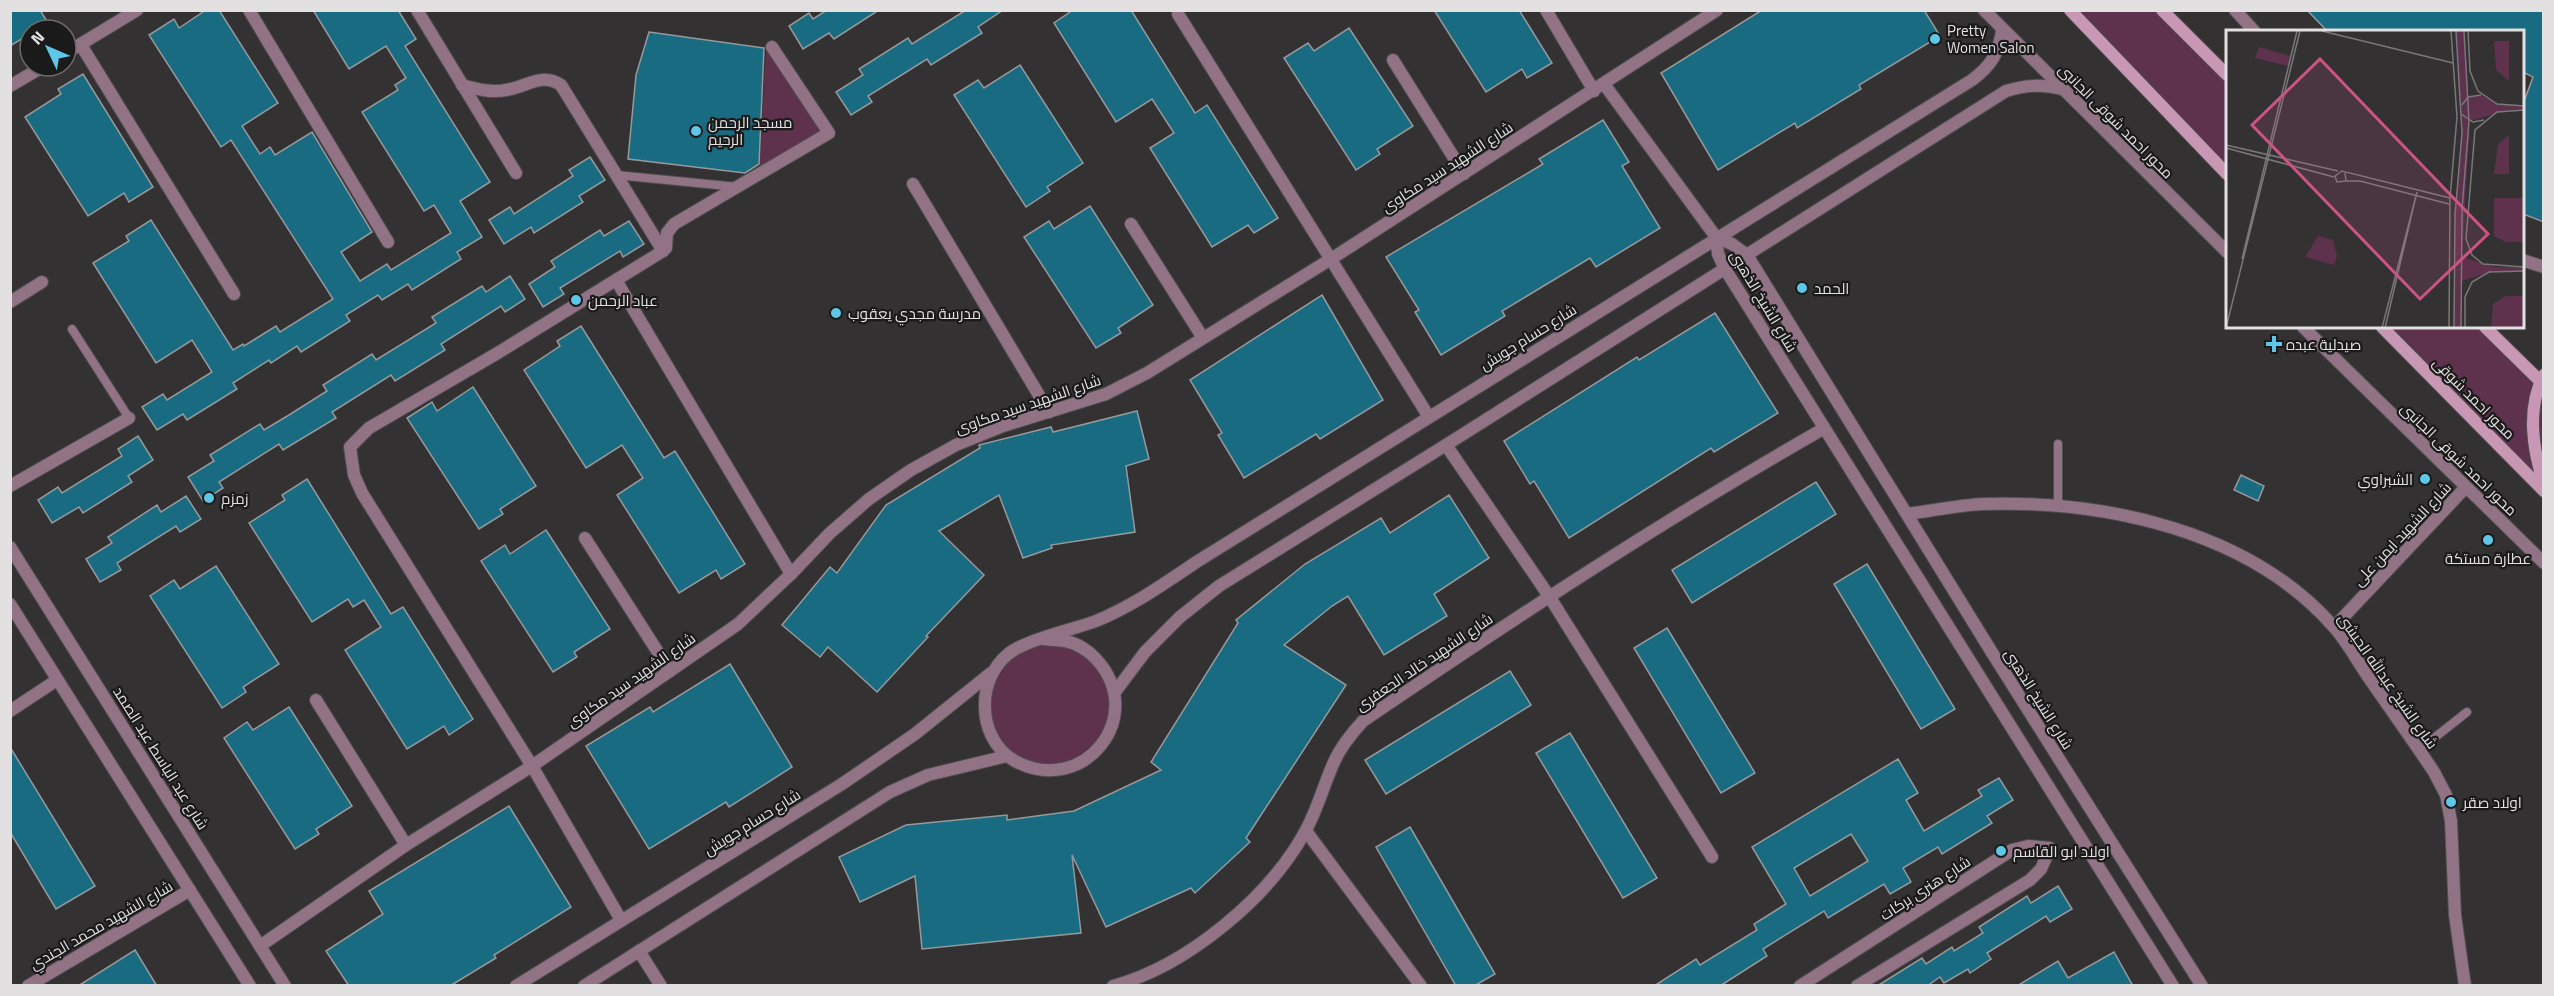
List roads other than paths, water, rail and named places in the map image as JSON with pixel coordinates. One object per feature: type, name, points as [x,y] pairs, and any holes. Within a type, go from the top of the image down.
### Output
[{"type":"main road","points":[[2070,10],[2226,173]]},
{"type":"main road","points":[[2162,10],[2226,74]]},
{"type":"main road","name":"محور احمد شوقى","points":[[2383,328],[2544,491]]},
{"type":"main road","points":[[2486,328],[2542,380],[2533,418],[2535,456],[2544,484]]},
{"type":"street","points":[[78,47],[137,10]]},
{"type":"street","points":[[249,10],[388,242]]},
{"type":"street","points":[[417,10],[516,173]]},
{"type":"street","points":[[1546,10],[1599,88],[1716,237]]},
{"type":"street","name":"شارع الشهيد سيد مكاوى","points":[[260,946],[406,845],[532,766],[738,624],[838,526],[869,499],[910,470],[956,446],[1003,426],[1106,394],[1203,338],[1330,259],[1717,10]]},
{"type":"street","name":"محور احمد شوقى الجانبى","points":[[1984,10],[2226,251]]},
{"type":"street","points":[[2235,10],[2253,30]]},
{"type":"street","points":[[1178,14],[1429,417]]},
{"type":"street","name":"شارع حسام جويش","points":[[1043,639],[1098,620],[1150,594],[1198,561],[1984,71],[1994,59],[2000,45],[2002,30]]},
{"type":"street","points":[[81,45],[234,294]]},
{"type":"street","points":[[621,920],[532,766],[362,493],[354,475],[350,447],[369,428],[478,365],[663,251],[666,248],[670,228],[829,133],[772,47]]},
{"type":"street","points":[[1393,60],[1464,174]]},
{"type":"street","points":[[10,86],[24,78]]},
{"type":"street","points":[[462,85],[483,90],[503,91],[524,87],[543,78],[561,85],[663,251]]},
{"type":"street","points":[[1115,692],[1152,645],[1180,617],[1219,586],[2006,91],[2024,85],[2043,84],[2062,89]]},
{"type":"street","points":[[913,184],[1049,412]]},
{"type":"street","points":[[1131,224],[1203,338]]},
{"type":"street","name":"شارع الشيخ الذهبى","points":[[1716,237],[1732,244],[1747,255],[2202,986]]},
{"type":"street","name":"شارع الشيخ الذهبى","points":[[1716,237],[1718,254],[1725,269],[2173,986]]},
{"type":"street","points":[[2524,260],[2544,267]]},
{"type":"street","points":[[616,280],[791,574]]},
{"type":"street","points":[[10,302],[42,282]]},
{"type":"street","name":"محور احمد شوقى الجانبى","points":[[2304,328],[2544,563]]},
{"type":"street","points":[[10,486],[129,418]]},
{"type":"street","name":"شارع الشهيد خالد الجعفرى","points":[[1113,986],[1166,964],[1207,939],[1245,908],[1277,871],[1306,831],[1334,761],[1347,740],[1363,721],[1549,596],[1748,472],[1823,429]]},
{"type":"street","points":[[1446,445],[1549,596],[1712,857]]},
{"type":"street","name":"شارع الشهيد ايمن على","points":[[2334,627],[2466,487]]},
{"type":"street","name":"شارع الشيخ عبدالله الحبشى","points":[[1907,514],[1983,504],[2058,506],[2127,516],[2188,533],[2229,549],[2267,570],[2302,596],[2334,627],[2419,750],[2446,795],[2451,821],[2455,915],[2465,986]]},
{"type":"street","points":[[585,538],[670,671]]},
{"type":"street","name":"شارع عبد الباسط عبد الصمد","points":[[10,547],[285,986]]},
{"type":"street","points":[[10,604],[250,986]]},
{"type":"street","points":[[1043,639],[1067,641],[1089,652],[1106,669],[1115,692],[1115,715],[1108,737],[1093,755],[1073,767],[1050,771],[1028,768],[1007,756],[992,738],[984,716],[985,692],[994,670],[1007,655],[1023,644],[1043,639]]},
{"type":"street","name":"شارع حسام جويش","points":[[516,986],[874,763],[956,703],[994,670]]},
{"type":"street","points":[[10,711],[57,680]]},
{"type":"street","points":[[316,700],[406,845]]},
{"type":"street","points":[[584,986],[890,792],[928,775],[1007,756]]},
{"type":"street","points":[[1306,831],[1421,986]]},
{"type":"street","name":"شارع هنرى بركات","points":[[1800,986],[2012,850],[2028,846],[2050,848],[2041,869],[2030,880],[1857,986]]},
{"type":"street","name":"شارع الشهيد محمد الجندي","points":[[28,986],[190,890]]},
{"type":"street","points":[[639,951],[661,986]]},
{"type":"lane","points":[[616,175],[738,187]]},
{"type":"lane","points":[[72,329],[129,418]]},
{"type":"lane","points":[[2058,444],[2058,506]]},
{"type":"lane","points":[[2419,750],[2467,712]]},
{"type":"place","name":"Pretty Women Salon","points":[[1935,39]]},
{"type":"place","name":"مسجد الرحمن الرحيم","points":[[696,131]]},
{"type":"place","name":"الحمد","points":[[1802,288]]},
{"type":"place","name":"عباد الرحمن","points":[[576,300]]},
{"type":"place","name":"مدرسة مجدي يعقوب","points":[[836,313]]},
{"type":"place","name":"صيدلية عبده","points":[[2274,344]]},
{"type":"place","name":"الشبراوي","points":[[2425,479]]},
{"type":"place","name":"زمزم","points":[[209,498]]},
{"type":"place","name":"عطارة مستكة","points":[[2488,540]]},
{"type":"place","name":"اولاد صقر","points":[[2451,802]]},
{"type":"place","name":"اولاد ابو القاسم","points":[[2001,851]]}]
